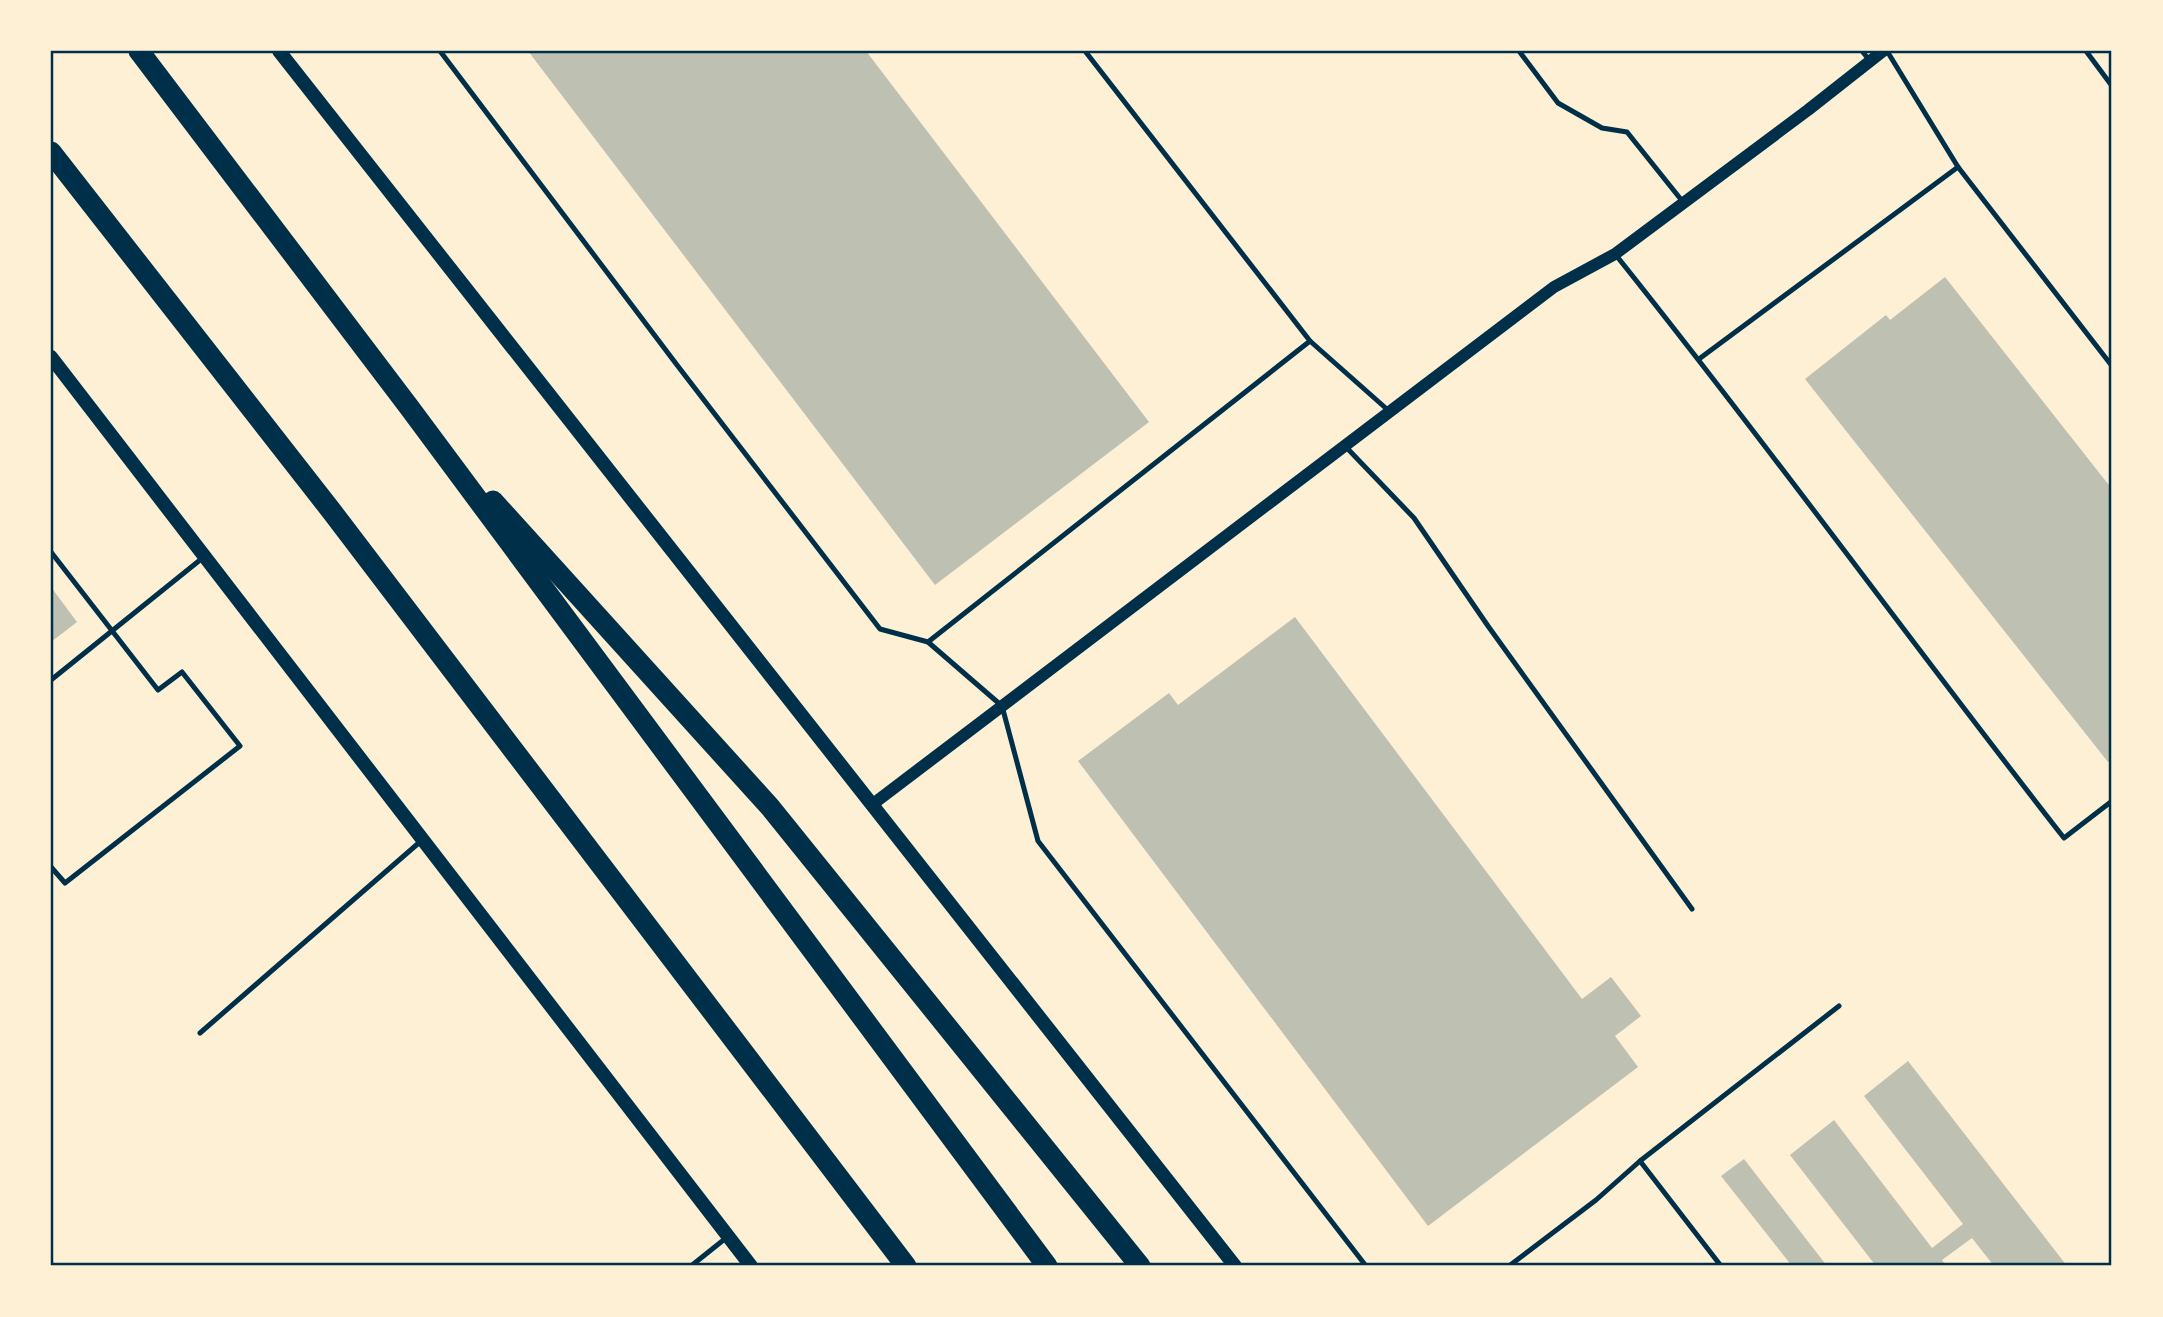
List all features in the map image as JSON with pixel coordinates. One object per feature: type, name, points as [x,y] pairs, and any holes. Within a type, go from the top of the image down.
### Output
[{"type":"highway","points":[[139,51],[409,407],[1047,1266]]},
{"type":"highway","points":[[51,152],[333,513],[906,1266]]},
{"type":"highway","points":[[409,407],[770,807],[1140,1266]]},
{"type":"main road","points":[[279,51],[1235,1266]]},
{"type":"main road","points":[[51,357],[751,1266]]},
{"type":"street","points":[[873,804],[1554,287],[1615,254],[1684,203],[1866,56],[1885,51]]},
{"type":"lane","points":[[440,51],[880,629],[928,642],[1002,706],[1038,841],[1366,1266]]},
{"type":"lane","points":[[1085,51],[1310,341],[1390,412]]},
{"type":"lane","points":[[1518,51],[1558,103],[1602,128],[1627,132],[1684,203]]},
{"type":"lane","points":[[1885,51],[1958,167],[2112,366]]},
{"type":"lane","points":[[2086,51],[2112,86]]},
{"type":"lane","points":[[1699,359],[1958,167]]},
{"type":"lane","points":[[1615,254],[1699,359],[1960,705],[2064,838],[2112,802]]},
{"type":"lane","points":[[928,642],[1310,341]]},
{"type":"lane","points":[[1345,446],[1414,518],[1496,638],[1692,909]]},
{"type":"lane","points":[[51,552],[159,691],[182,672],[240,746],[65,883],[51,867]]},
{"type":"lane","points":[[51,680],[205,556]]},
{"type":"lane","points":[[200,1033],[423,839]]},
{"type":"lane","points":[[1509,1266],[1839,1006]]},
{"type":"lane","points":[[1640,1161],[1721,1266]]},
{"type":"lane","points":[[691,1266],[729,1236]]},
{"type":"building","points":[[528,51],[866,51],[1149,422],[935,585]]},
{"type":"building","points":[[1945,277],[2112,489],[2112,759],[2108,762],[1805,379],[1886,315],[1890,320]]},
{"type":"building","points":[[51,587],[77,622],[51,642]]},
{"type":"building","points":[[1295,617],[1582,999],[1611,977],[1641,1016],[1615,1036],[1638,1067],[1428,1226],[1078,761],[1169,693],[1178,705]]},
{"type":"building","points":[[1908,1061],[2067,1266],[1994,1266],[1972,1238],[1942,1260],[1946,1266],[1876,1266],[1790,1155],[1834,1120],[1932,1248],[1963,1224],[1864,1096]]},
{"type":"building","points":[[1744,1159],[1827,1266],[1792,1266],[1721,1176]]}]
